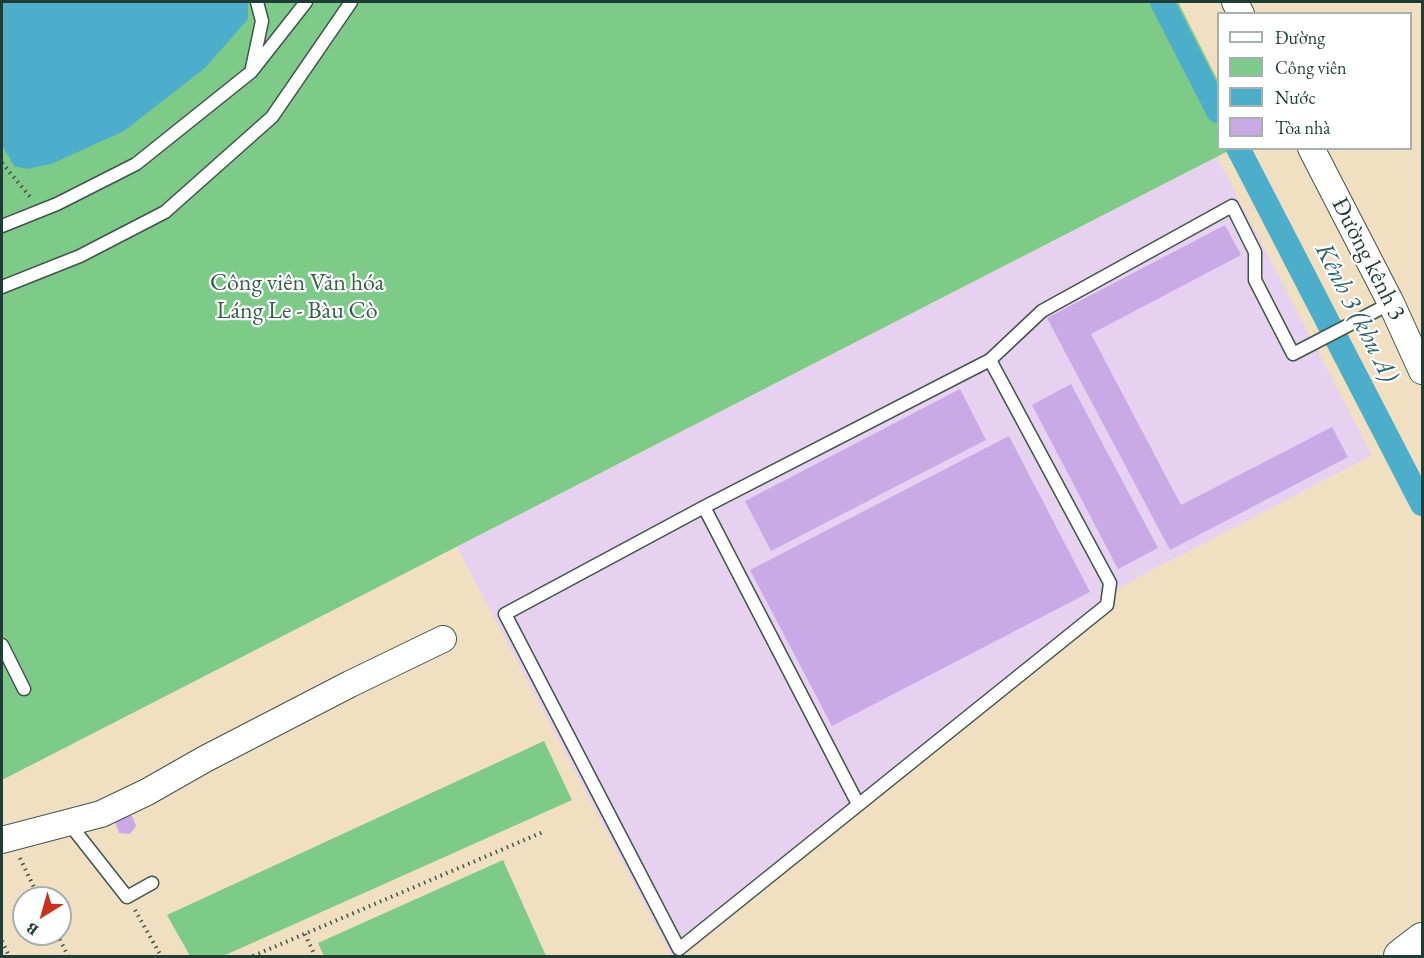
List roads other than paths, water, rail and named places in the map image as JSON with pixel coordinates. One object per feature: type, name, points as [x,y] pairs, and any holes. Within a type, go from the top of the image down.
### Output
[{"type":"street","name":"Đường kênh 3","points":[[1312,150],[1391,303],[1422,371]]},
{"type":"street","points":[[6,838],[101,814],[443,639]]},
{"type":"street","points":[[1400,957],[1422,939]]},
{"type":"lane","points":[[251,72],[262,21],[257,2]]},
{"type":"lane","points":[[2,226],[41,210],[136,164],[251,72],[306,2]]},
{"type":"lane","points":[[2,287],[80,256],[165,212],[272,117],[351,2]]},
{"type":"lane","points":[[990,360],[1110,583],[1107,605],[679,949],[505,614],[704,507],[990,360],[1042,310],[1232,206],[1255,252],[1255,280],[1293,354],[1391,303]]},
{"type":"lane","points":[[704,507],[858,804]]},
{"type":"lane","points":[[2,645],[24,688]]},
{"type":"lane","points":[[68,822],[127,897],[152,883]]},
{"type":"water","points":[[2,2],[248,2],[248,19],[205,68],[124,131],[51,164],[27,169],[14,166],[2,145]]},
{"type":"waterway","name":"Kênh 3 (khu A)","points":[[1162,2],[1217,109]]},
{"type":"waterway","name":"Kênh 3 (khu A)","points":[[1239,150],[1422,504]]},
{"type":"park label","name":"Công viên Văn hóa Láng Le - Bàu Cò","points":[[297,297]]}]
